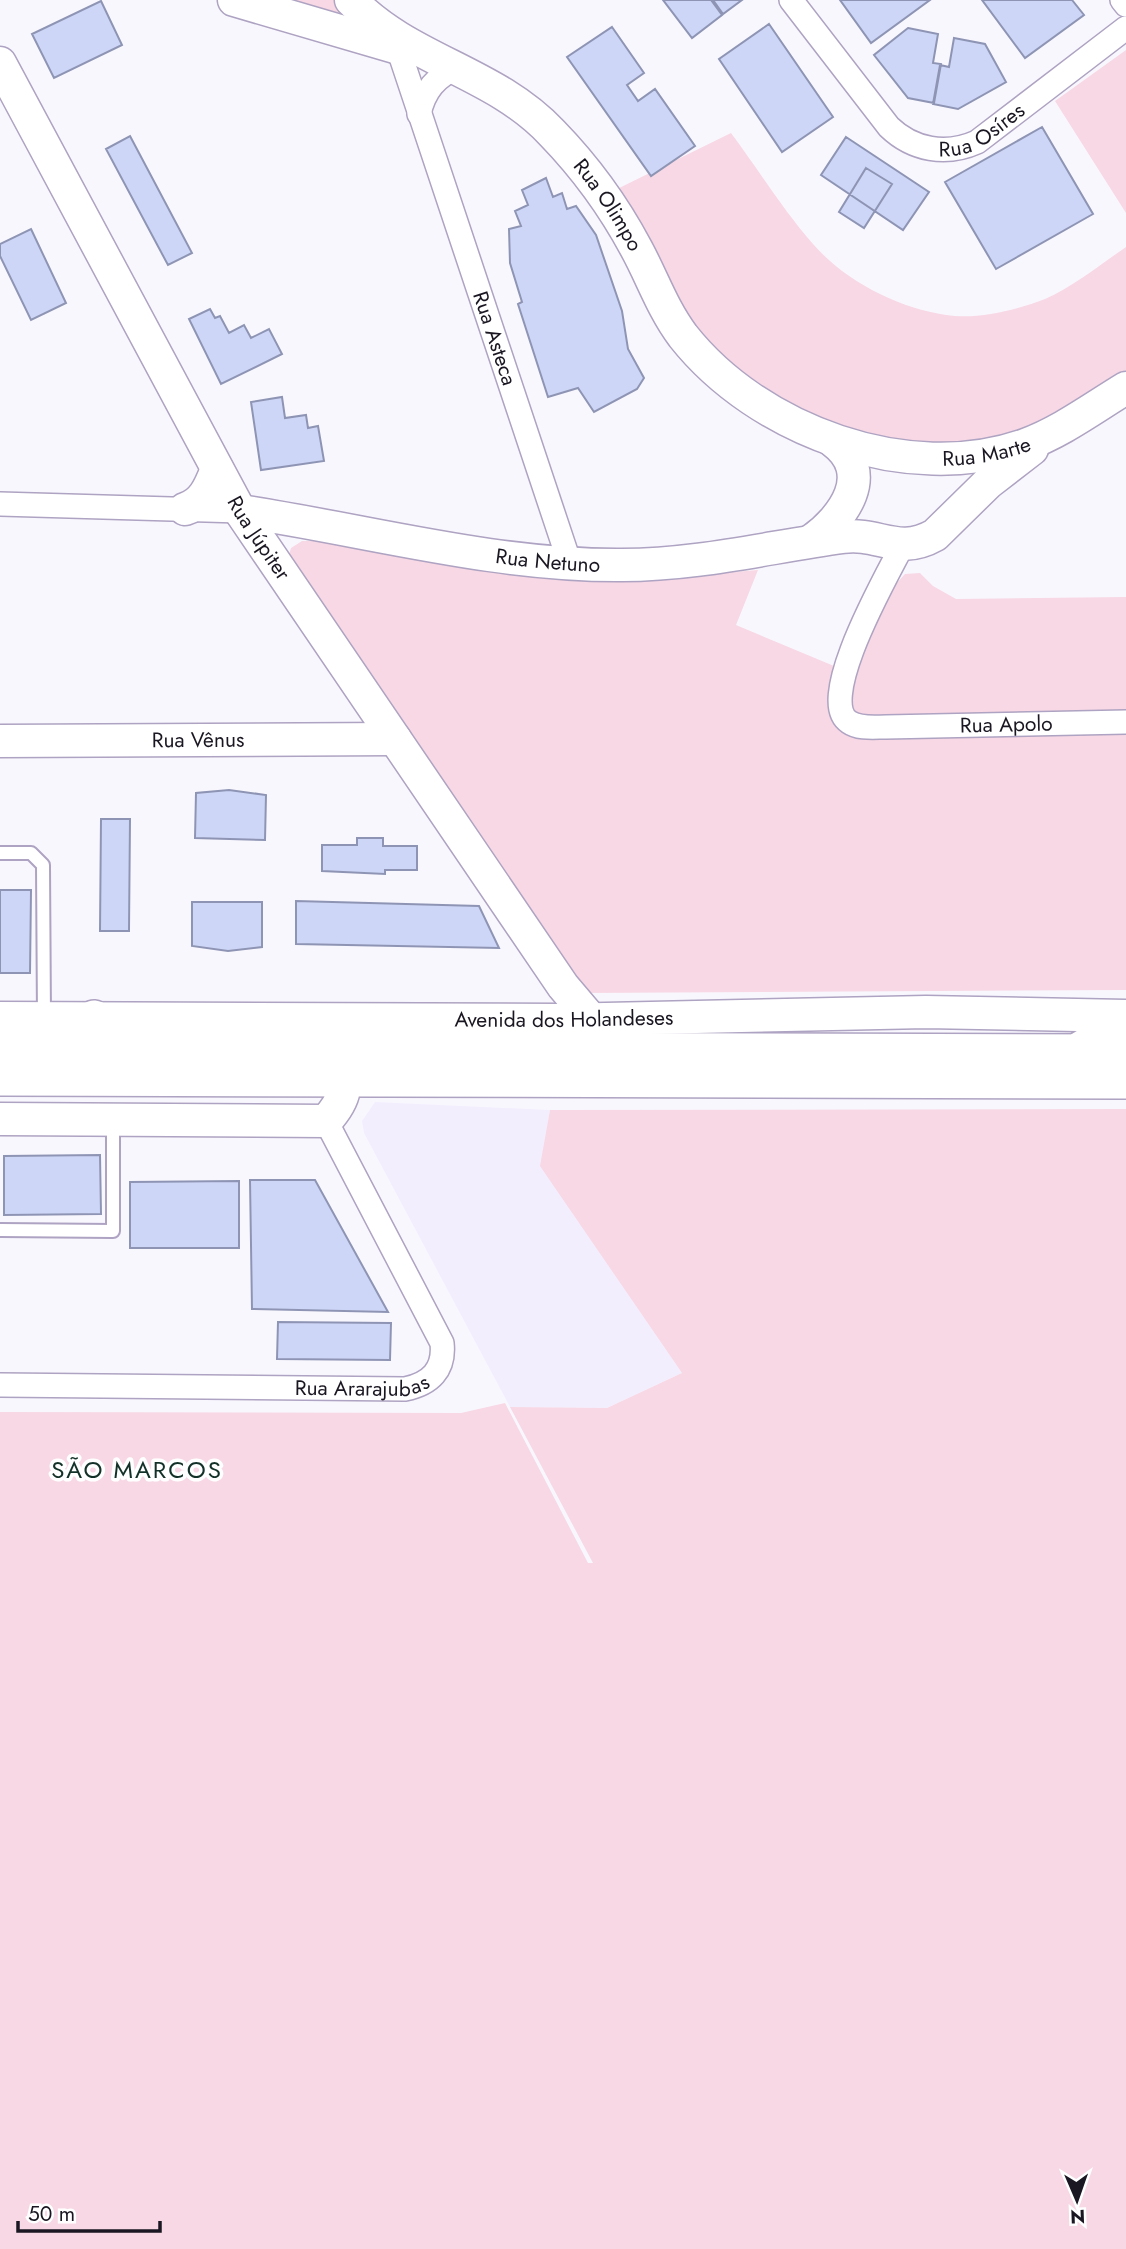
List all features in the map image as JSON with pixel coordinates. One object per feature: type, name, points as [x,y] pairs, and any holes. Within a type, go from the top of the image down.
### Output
[{"type":"main road","points":[[94,1019],[155,1051]]},
{"type":"main road","points":[[1076,1053],[1126,1023]]},
{"type":"main road","name":"Avenida dos Holandeses","points":[[0,1050],[155,1051],[340,1065]]},
{"type":"main road","name":"Avenida dos Holandeses","points":[[558,1050],[1126,1080]]},
{"type":"main road","name":"Avenida dos Holandeses","points":[[0,1077],[340,1065],[558,1050],[1126,1053]]},
{"type":"street","points":[[234,0],[412,51]]},
{"type":"street","name":"Rua Olimpo","points":[[351,0],[412,51],[458,67],[480,78],[531,113],[581,163],[609,202],[637,250],[663,307],[713,369],[781,418],[833,441]]},
{"type":"street","name":"Rua Osíres","points":[[792,0],[889,127],[898,136],[931,149],[954,149],[977,142],[1126,28]]},
{"type":"street","points":[[1122,0],[1126,5]]},
{"type":"street","name":"Rua Asteca","points":[[412,51],[419,114],[570,564]]},
{"type":"street","name":"Rua Júpiter","points":[[0,63],[240,511],[563,986],[591,1019]]},
{"type":"street","points":[[419,114],[428,89],[441,76],[458,67]]},
{"type":"street","name":"Rua Marte","points":[[833,441],[887,453],[961,457],[1005,451],[1055,431],[1126,388]]},
{"type":"street","name":"Rua Netuno","points":[[0,504],[240,511],[488,553],[570,564],[674,563],[847,536],[888,543],[924,541],[935,535],[998,474],[1055,431]]},
{"type":"street","points":[[833,441],[843,449],[850,463],[857,514],[888,543]]},
{"type":"street","points":[[185,509],[194,506],[204,496],[217,469]]},
{"type":"street","points":[[810,542],[840,518],[852,488]]},
{"type":"street","points":[[279,569],[289,543],[313,523]]},
{"type":"street","name":"Rua Apolo","points":[[888,543],[843,670],[840,688],[843,716],[848,722],[861,726],[886,727],[1126,722]]},
{"type":"street","name":"Rua Vênus","points":[[0,741],[395,739]]},
{"type":"street","points":[[558,1050],[565,1002],[563,986]]},
{"type":"street","name":"Avenida dos Holandeses","points":[[0,1018],[94,1019],[558,1050],[591,1019],[926,1012],[1126,1016]]},
{"type":"street","points":[[0,1119],[326,1121],[342,1101],[340,1065]]},
{"type":"street","name":"Rua Ararajubas","points":[[0,1385],[405,1389],[420,1386],[431,1379],[440,1368],[442,1343],[326,1121]]},
{"type":"lane","points":[[0,853],[31,853],[43,865],[44,1018]]},
{"type":"lane","points":[[0,1230],[113,1231],[113,1120]]},
{"type":"shaded area","points":[[251,0],[341,0],[355,21]]},
{"type":"shaded area","points":[[1126,50],[1126,213],[1055,101]]},
{"type":"shaded area","points":[[731,133],[791,217],[826,257],[856,281],[909,306],[958,316],[1010,310],[1045,299],[1066,288],[1126,247],[1126,376],[1036,434],[950,449],[837,437],[783,412],[693,334],[611,192]]},
{"type":"shaded area","points":[[302,541],[319,541],[428,559],[537,571],[648,575],[758,570],[736,625],[834,666],[851,667],[856,664],[893,587],[905,574],[920,573],[933,586],[956,599],[1126,597],[1126,990],[580,993],[286,565],[291,548]]},
{"type":"shaded area","points":[[375,1102],[550,1110],[541,1166],[682,1373],[607,1408],[510,1407],[364,1133],[362,1121]]},
{"type":"shaded area","points":[[1126,1109],[1126,2249],[0,2249],[0,1412],[461,1413],[505,1403],[588,1563],[593,1563],[510,1407],[607,1408],[682,1373],[540,1166],[550,1110]]},
{"type":"building","points":[[663,0],[711,0],[722,15],[692,38]]},
{"type":"building","points":[[713,0],[742,0],[723,14]]},
{"type":"building","points":[[840,0],[930,0],[871,43]]},
{"type":"building","points":[[982,0],[1072,0],[1084,15],[1025,58]]},
{"type":"building","points":[[101,1],[122,45],[54,78],[32,34]]},
{"type":"building","points":[[769,24],[833,117],[782,152],[719,59]]},
{"type":"building","points":[[612,27],[644,73],[627,85],[638,101],[655,89],[695,146],[651,176],[567,57]]},
{"type":"building","points":[[908,28],[938,34],[933,63],[941,64],[934,103],[908,98],[874,55]]},
{"type":"building","points":[[954,38],[985,44],[1006,82],[958,109],[933,104],[940,65],[949,67]]},
{"type":"building","points":[[1042,127],[1093,214],[996,269],[945,182]]},
{"type":"building","points":[[130,136],[192,253],[168,265],[106,149]]},
{"type":"building","points":[[846,137],[929,192],[903,230],[821,175]]},
{"type":"building","points":[[866,168],[892,184],[864,228],[839,212]]},
{"type":"building","points":[[546,178],[553,197],[562,193],[567,209],[576,206],[596,235],[622,311],[628,349],[644,378],[637,389],[594,412],[578,388],[548,397],[518,304],[522,302],[510,263],[509,229],[521,226],[515,211],[528,205],[522,190]]},
{"type":"building","points":[[31,229],[66,303],[31,320],[0,256],[0,244]]},
{"type":"building","points":[[210,309],[215,318],[220,316],[229,333],[244,325],[251,338],[269,329],[282,354],[221,384],[189,319]]},
{"type":"building","points":[[282,397],[285,418],[306,415],[308,428],[318,426],[324,461],[261,470],[251,402]]},
{"type":"building","points":[[229,790],[266,795],[265,840],[195,838],[196,793]]},
{"type":"building","points":[[101,819],[130,819],[129,931],[100,931]]},
{"type":"building","points":[[357,838],[383,838],[383,846],[417,846],[417,870],[385,870],[385,874],[322,871],[322,845],[357,845]]},
{"type":"building","points":[[0,890],[31,890],[30,973],[0,973]]},
{"type":"building","points":[[296,901],[479,906],[499,948],[296,944]]},
{"type":"building","points":[[192,902],[262,902],[262,947],[228,951],[192,946]]},
{"type":"building","points":[[100,1155],[101,1214],[4,1215],[4,1156]]},
{"type":"building","points":[[250,1180],[315,1180],[388,1312],[252,1309]]},
{"type":"building","points":[[239,1181],[239,1248],[130,1248],[130,1182]]},
{"type":"building","points":[[278,1322],[391,1323],[390,1360],[277,1359]]},
{"type":"district","name":"SÃO MARCOS","points":[[137,1470]]}]
